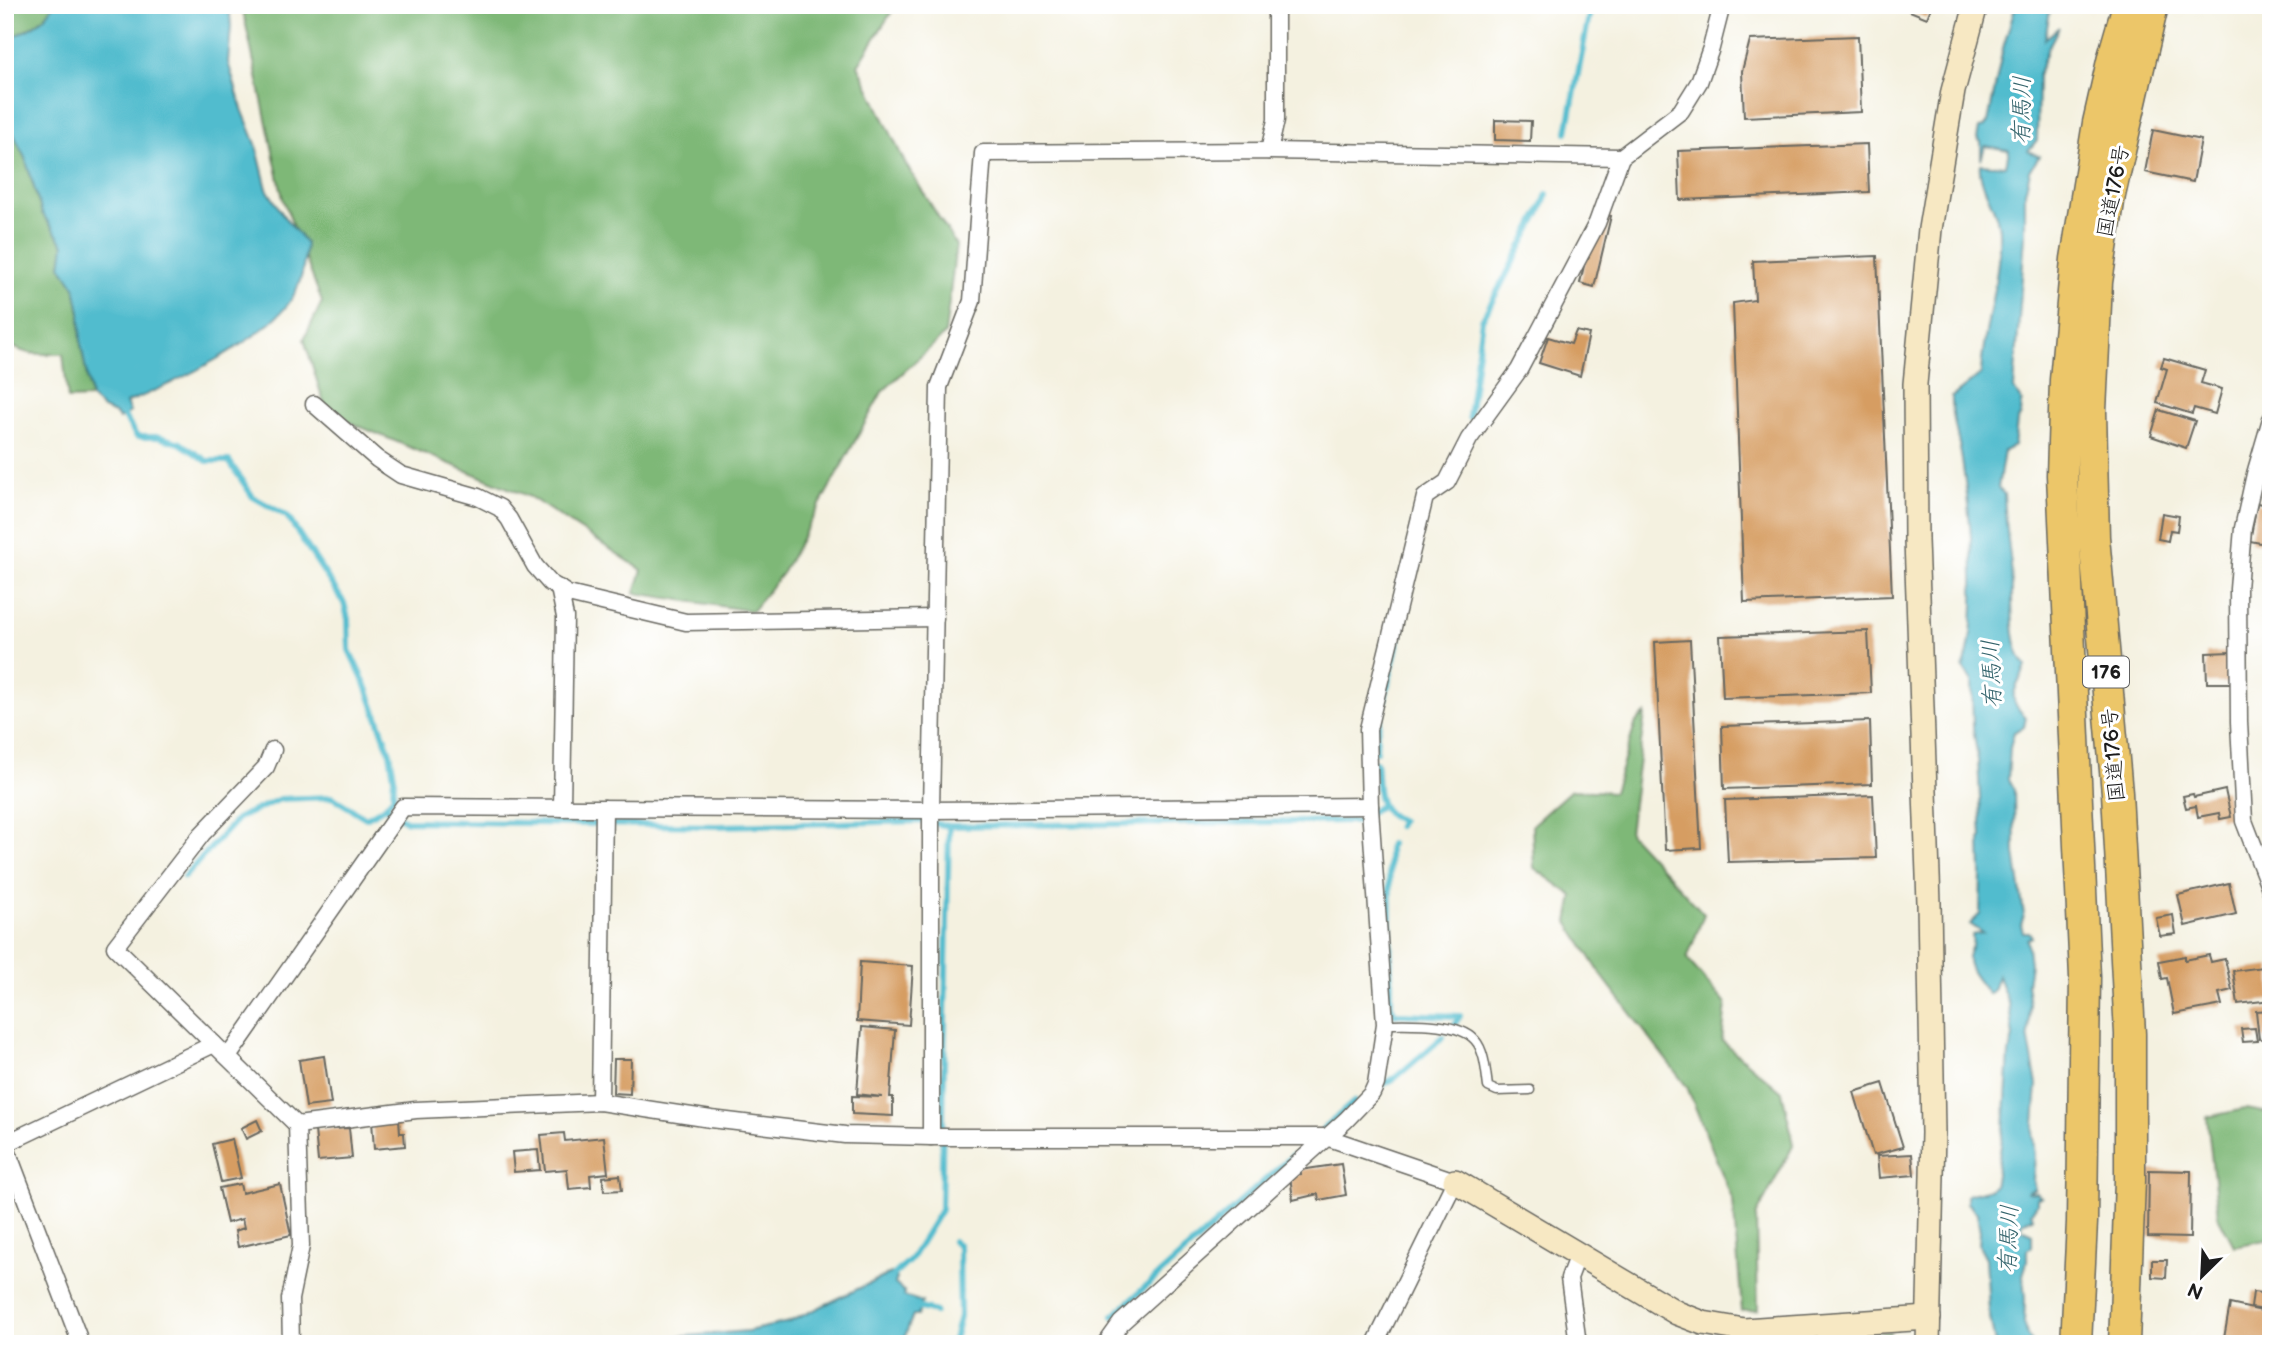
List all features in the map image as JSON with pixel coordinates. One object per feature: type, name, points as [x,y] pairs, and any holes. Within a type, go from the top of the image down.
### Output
[{"type":"highway","name":"国道176号","points":[[2076,1344],[2082,1222],[2085,977],[2062,475],[2065,380],[2076,259],[2095,137],[2128,5]]},
{"type":"highway","name":"国道176号","points":[[2124,1344],[2130,1180],[2130,1034],[2117,793],[2095,537],[2091,411],[2097,282],[2110,195],[2153,5]]},
{"type":"street","points":[[1269,151],[1276,120],[1276,5]]},
{"type":"street","points":[[1106,1344],[1121,1323],[1326,1137],[1374,1088],[1385,1024],[1368,729],[1425,497],[1447,482],[1469,439],[1519,370],[1597,223],[1621,157],[1681,111],[1699,82],[1712,48],[1722,5]]},
{"type":"street","points":[[1927,1344],[1933,1120],[1929,903],[1916,540],[1915,384],[1930,229],[1953,92],[1976,5]]},
{"type":"street","points":[[931,1137],[931,810],[939,387],[972,301],[982,153],[1269,151],[1621,157]]},
{"type":"street","points":[[314,404],[377,459],[401,475],[478,497],[500,508],[536,566],[550,583],[568,593],[686,622],[935,618]]},
{"type":"street","points":[[2271,419],[2243,528],[2238,616],[2239,722],[2244,821],[2271,891]]},
{"type":"street","points":[[559,588],[565,617],[562,808]]},
{"type":"street","points":[[273,750],[266,767],[202,834],[115,947],[297,1125],[301,1246],[290,1299],[291,1344]]},
{"type":"street","points":[[228,1057],[403,807],[1371,810]]},
{"type":"street","points":[[600,1102],[604,808]]},
{"type":"street","points":[[81,1344],[5,1145],[214,1044]]},
{"type":"street","points":[[297,1125],[416,1110],[600,1102],[845,1135],[1326,1137],[1455,1181],[1677,1313],[1703,1323],[1744,1330],[1929,1318]]},
{"type":"street","points":[[1375,1344],[1455,1181]]},
{"type":"street","points":[[1578,1254],[1569,1279],[1578,1344]]},
{"type":"lane","points":[[1385,1024],[1431,1025],[1462,1031],[1475,1039],[1480,1048],[1488,1087],[1497,1091],[1530,1090]]},
{"type":"green space","points":[[5,5],[53,5],[39,22],[5,40]]},
{"type":"green space","points":[[246,5],[896,5],[858,65],[905,163],[956,245],[945,334],[882,392],[783,572],[752,611],[635,593],[642,570],[530,497],[327,413],[304,339],[322,302],[283,199],[243,11]]},
{"type":"green space","points":[[5,120],[25,158],[42,213],[64,245],[61,266],[75,287],[80,312],[81,344],[91,398],[68,399],[63,354],[25,352],[5,340]]},
{"type":"green space","points":[[1645,714],[1629,833],[1704,914],[1687,959],[1726,1004],[1722,1041],[1782,1092],[1794,1144],[1756,1216],[1758,1310],[1742,1311],[1733,1201],[1687,1087],[1602,976],[1568,922],[1573,896],[1534,868],[1532,825],[1571,790],[1614,792],[1636,722]]},
{"type":"green space","points":[[2245,1109],[2271,1113],[2271,1239],[2234,1246],[2218,1216],[2207,1117]]},
{"type":"green space","points":[[1890,1332],[1888,1344],[1831,1344],[1835,1337]]},
{"type":"water","points":[[53,5],[229,5],[231,26],[228,62],[256,144],[267,189],[285,218],[306,243],[298,286],[291,300],[278,315],[261,330],[216,360],[126,403],[130,412],[119,419],[91,398],[81,344],[80,312],[75,287],[61,266],[64,245],[42,213],[25,158],[5,120],[5,40],[39,22]]},
{"type":"water","name":"有馬川","points":[[2016,5],[2051,5],[2045,39],[2059,27],[2038,76],[2037,140],[2028,151],[2039,156],[2030,171],[2025,192],[2025,235],[2014,389],[2022,402],[2021,415],[2017,421],[2014,446],[2004,451],[1998,488],[2004,494],[2016,645],[2026,666],[2014,697],[2019,710],[2026,717],[2024,727],[2014,732],[2008,779],[2014,790],[2015,853],[2024,915],[2021,925],[2023,932],[2029,932],[2032,937],[2027,939],[2030,964],[2027,984],[2030,1004],[2028,1035],[2037,1085],[2033,1137],[2035,1189],[2027,1192],[2041,1197],[2037,1198],[2037,1204],[2031,1213],[2033,1218],[2022,1222],[2021,1229],[2032,1234],[2032,1247],[2027,1250],[2023,1275],[2024,1323],[2033,1344],[1995,1344],[1989,1312],[1986,1258],[1979,1245],[1977,1213],[1967,1203],[1967,1195],[1994,1186],[2004,1128],[2009,1054],[2013,1037],[2009,1006],[1998,976],[1993,990],[1988,994],[1968,962],[1972,935],[1983,933],[1970,924],[1980,914],[1982,837],[1972,681],[1963,668],[1972,623],[1971,536],[1952,397],[1981,374],[1997,268],[1999,232],[1996,214],[1982,180],[1980,164],[2006,166],[2009,150],[1985,146],[1981,160],[1981,142],[1977,139],[1979,128],[1988,122],[2003,48]]},
{"type":"water","points":[[891,1273],[897,1278],[895,1284],[905,1292],[904,1296],[922,1302],[918,1315],[913,1315],[902,1344],[646,1344],[662,1338],[748,1331],[789,1322]]},
{"type":"building","points":[[1895,5],[1932,5],[1927,18]]},
{"type":"building","points":[[1858,36],[1861,112],[1744,117],[1742,71],[1750,40]]},
{"type":"building","points":[[1495,120],[1531,121],[1530,141],[1495,140]]},
{"type":"building","points":[[2153,130],[2201,140],[2193,182],[2145,172]]},
{"type":"building","points":[[1867,144],[1869,192],[1680,200],[1678,151]]},
{"type":"building","points":[[1607,215],[1611,216],[1594,287],[1580,283],[1586,257]]},
{"type":"building","points":[[1877,256],[1892,596],[1744,602],[1733,303],[1755,300],[1753,261]]},
{"type":"building","points":[[1576,331],[1589,334],[1580,376],[1539,363],[1548,337],[1571,344]]},
{"type":"building","points":[[2164,358],[2205,370],[2201,383],[2222,389],[2215,414],[2194,408],[2192,414],[2157,403],[2167,369],[2161,367]]},
{"type":"building","points":[[2159,410],[2195,421],[2186,448],[2151,436]]},
{"type":"building","points":[[2257,503],[2271,506],[2271,545],[2250,541]]},
{"type":"building","points":[[2162,513],[2179,516],[2177,531],[2170,530],[2168,541],[2158,539]]},
{"type":"building","points":[[1868,631],[1871,693],[1723,698],[1720,636]]},
{"type":"building","points":[[1690,640],[1701,848],[1665,850],[1655,642]]},
{"type":"building","points":[[2231,652],[2232,683],[2207,683],[2206,653]]},
{"type":"building","points":[[1870,721],[1872,784],[1724,789],[1722,726]]},
{"type":"building","points":[[2225,790],[2231,817],[2220,819],[2219,813],[2198,817],[2196,806],[2186,808],[2183,796],[2193,794],[2194,797]]},
{"type":"building","points":[[1873,795],[1876,858],[1728,862],[1725,800]]},
{"type":"building","points":[[2229,883],[2236,914],[2185,926],[2178,895]]},
{"type":"building","points":[[2173,915],[2176,934],[2160,936],[2156,918]]},
{"type":"building","points":[[2209,955],[2211,962],[2225,959],[2232,990],[2219,993],[2222,1005],[2174,1014],[2167,978],[2162,979],[2159,961],[2185,956],[2185,960]]},
{"type":"building","points":[[860,962],[913,966],[909,1025],[857,1021]]},
{"type":"building","points":[[2271,966],[2271,1000],[2238,1004],[2233,971]]},
{"type":"building","points":[[2271,1010],[2271,1038],[2259,1039],[2256,1011]]},
{"type":"building","points":[[862,1027],[895,1030],[890,1097],[893,1097],[893,1116],[852,1114],[852,1096],[882,1097],[857,1094]]},
{"type":"building","points":[[2255,1028],[2257,1041],[2243,1042],[2241,1029]]},
{"type":"building","points":[[324,1056],[331,1104],[306,1107],[299,1060]]},
{"type":"building","points":[[614,1059],[631,1059],[630,1094],[613,1093]]},
{"type":"building","points":[[1883,1083],[1903,1147],[1873,1155],[1854,1092]]},
{"type":"building","points":[[399,1119],[405,1146],[374,1149],[372,1121]]},
{"type":"building","points":[[257,1120],[262,1131],[246,1139],[241,1128]]},
{"type":"building","points":[[349,1128],[352,1158],[318,1161],[315,1130]]},
{"type":"building","points":[[564,1133],[565,1141],[604,1137],[608,1173],[590,1175],[591,1187],[569,1189],[567,1169],[545,1171],[541,1135]]},
{"type":"building","points":[[232,1139],[241,1178],[221,1182],[212,1144]]},
{"type":"building","points":[[538,1150],[540,1170],[514,1172],[512,1152]]},
{"type":"building","points":[[1912,1154],[1914,1175],[1879,1178],[1877,1156]]},
{"type":"building","points":[[1341,1164],[1346,1195],[1319,1200],[1318,1194],[1293,1200],[1290,1175],[1301,1174],[1300,1170]]},
{"type":"building","points":[[2149,1170],[2191,1171],[2190,1238],[2148,1237]]},
{"type":"building","points":[[620,1175],[622,1190],[604,1191],[603,1177]]},
{"type":"building","points":[[240,1184],[242,1193],[280,1184],[291,1235],[238,1247],[235,1231],[244,1228],[242,1219],[227,1223],[219,1188]]},
{"type":"building","points":[[2152,1260],[2167,1260],[2166,1278],[2152,1277]]},
{"type":"building","points":[[2253,1292],[2269,1294],[2267,1310],[2251,1308]]},
{"type":"building","points":[[2230,1304],[2271,1313],[2271,1344],[2223,1344]]},
{"type":"waterway","points":[[1567,132],[1591,5]]},
{"type":"waterway","points":[[1469,417],[1482,320],[1547,194]]},
{"type":"waterway","points":[[124,416],[137,437],[159,437],[180,443],[207,461],[229,461],[253,497],[287,516],[344,603],[348,619],[349,650],[367,688],[390,753],[394,777],[393,797],[385,807]]},
{"type":"waterway","points":[[1376,751],[1377,732],[1401,628]]},
{"type":"waterway","points":[[1376,762],[1379,797],[1386,810],[1401,821],[1398,826]]},
{"type":"waterway","points":[[184,877],[238,818],[280,799],[332,797],[366,818],[385,807],[406,821],[717,826],[921,821],[949,826]]},
{"type":"waterway","points":[[894,1275],[911,1259],[941,1210],[949,826],[1358,821],[1382,805]]},
{"type":"waterway","points":[[1390,844],[1391,1005],[1395,1014],[1460,1016],[1455,1023]]},
{"type":"waterway","points":[[1378,1087],[1395,1078],[1443,1037]]},
{"type":"waterway","points":[[1323,1129],[1354,1102]]},
{"type":"waterway","points":[[1113,1316],[1292,1156]]},
{"type":"waterway","points":[[953,1241],[959,1245],[960,1316],[953,1344]]},
{"type":"waterway","points":[[920,1308],[935,1312]]}]
